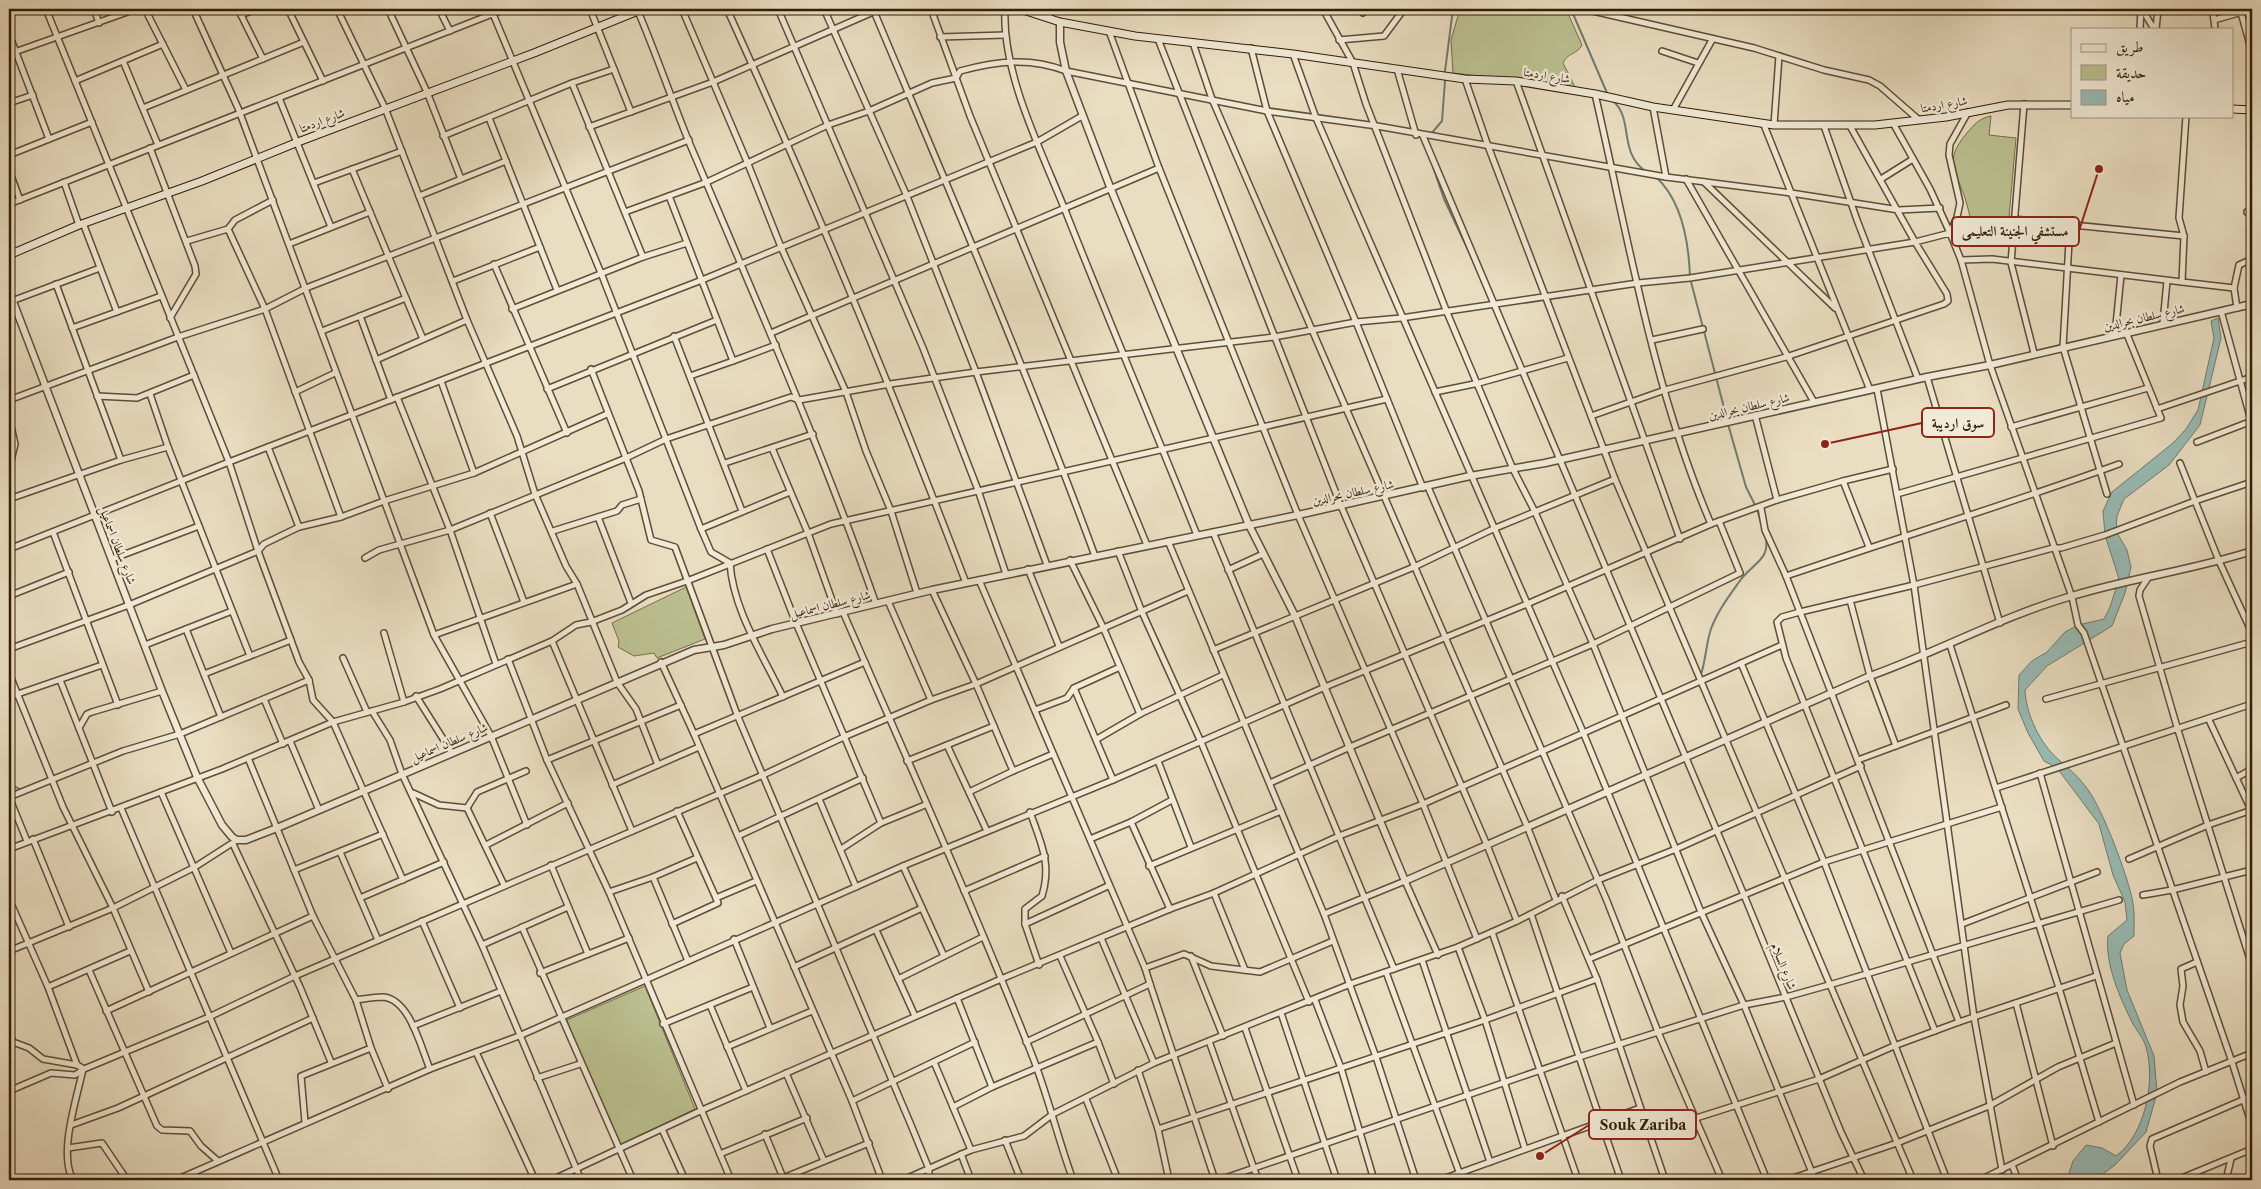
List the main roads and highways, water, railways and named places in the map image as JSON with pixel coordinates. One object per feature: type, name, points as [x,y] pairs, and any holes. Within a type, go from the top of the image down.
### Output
[{"type":"main road","name":"شارع اردمتا","points":[[1020,9],[1060,22],[1158,39],[1251,48],[1465,79],[1516,81],[1594,94],[1653,107],[1774,126],[1850,126],[1893,123],[2024,104],[2071,105]]},
{"type":"main road","name":"شارع اردمتا","points":[[9,255],[81,224],[258,159],[385,108],[598,28],[639,10]]},
{"type":"main road","points":[[2234,109],[2252,110]]},
{"type":"water","points":[[2218,318],[2221,338],[2200,425],[2169,465],[2124,499],[2117,516],[2116,531],[2127,550],[2131,567],[2125,593],[2112,626],[2047,666],[2025,690],[2028,709],[2040,737],[2052,753],[2077,776],[2089,791],[2103,818],[2120,860],[2134,908],[2134,936],[2124,944],[2120,953],[2127,990],[2154,1056],[2157,1093],[2146,1132],[2115,1165],[2095,1180],[2067,1180],[2073,1161],[2086,1145],[2102,1148],[2116,1156],[2126,1147],[2141,1121],[2146,1106],[2149,1091],[2149,1061],[2145,1044],[2123,1003],[2111,970],[2108,936],[2127,920],[2125,902],[2113,875],[2099,824],[2057,768],[2044,761],[2028,733],[2018,709],[2019,675],[2032,661],[2047,652],[2065,632],[2078,625],[2104,619],[2119,579],[2105,535],[2103,511],[2112,492],[2173,443],[2186,429],[2198,410],[2214,338],[2211,321]]},
{"type":"waterway","points":[[1445,71],[1453,9]]},
{"type":"waterway","points":[[1571,9],[1607,93]]},
{"type":"waterway","points":[[1431,134],[1442,121],[1445,81]]},
{"type":"waterway","points":[[1613,101],[1623,117],[1632,154],[1645,171]]},
{"type":"waterway","points":[[1433,167],[1444,199],[1469,252]]},
{"type":"waterway","points":[[1656,177],[1672,198],[1686,237],[1690,278],[1727,419]]},
{"type":"waterway","points":[[1728,424],[1746,487],[1757,509],[1762,526]]},
{"type":"waterway","points":[[1701,674],[1709,634],[1714,623],[1739,582],[1763,556],[1766,550],[1765,535]]},
{"type":"waterway","points":[[9,783],[21,790]]},
{"type":"place","name":"مستشفي الجنينة التعليمى","points":[[2099,169]]},
{"type":"place","name":"سوق ارديبة","points":[[1825,444]]},
{"type":"place","name":"Souk Zariba","points":[[1540,1156]]}]
